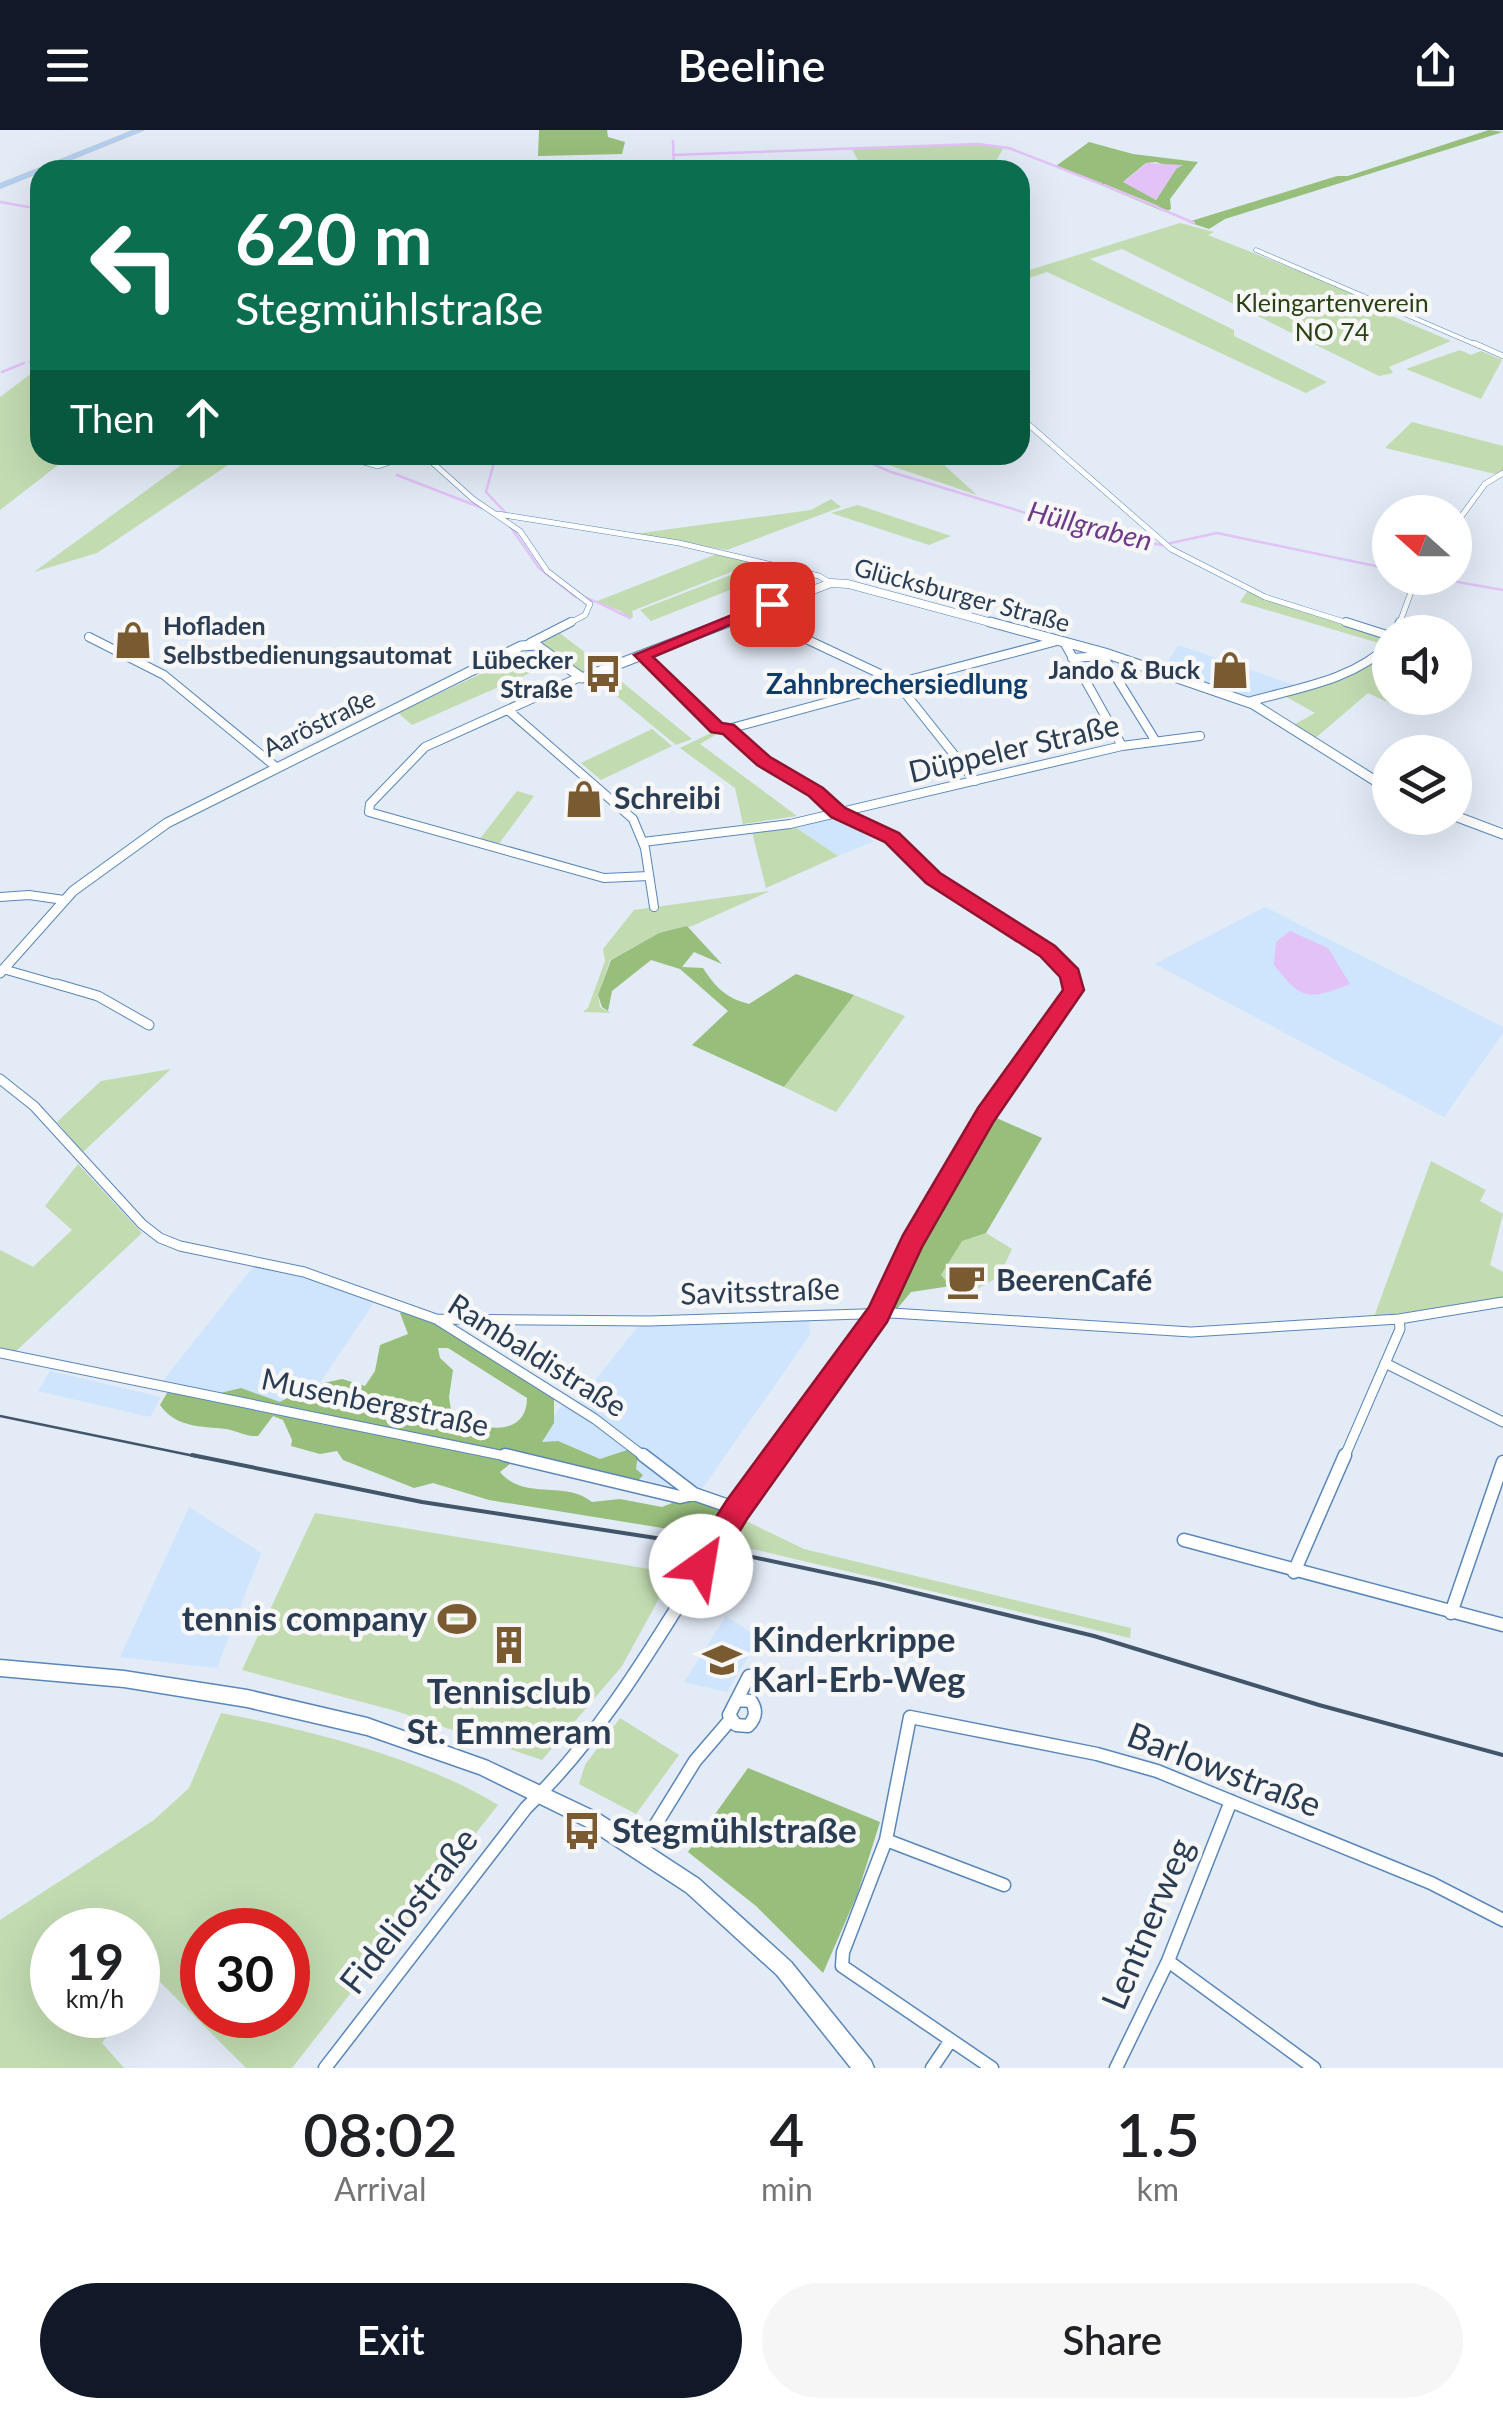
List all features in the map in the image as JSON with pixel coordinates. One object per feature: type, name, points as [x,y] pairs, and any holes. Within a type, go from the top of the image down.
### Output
[{"type":"main road","points":[[65,160],[140,130]]},
{"type":"main road","points":[[0,186],[30,174]]},
{"type":"main road","points":[[0,1668],[142,1678],[276,1702],[431,1746],[542,1792],[640,1850],[750,1936],[820,2010],[864,2068]]},
{"type":"street","points":[[1256,250],[1503,356]]},
{"type":"street","points":[[1030,426],[1164,544],[1265,597],[1372,628]]},
{"type":"street","points":[[435,465],[473,499],[498,514]]},
{"type":"street","points":[[1472,501],[1503,473]]},
{"type":"street","name":"Glücksburger Straße","points":[[498,514],[727,552],[1104,654],[1248,702],[1372,779]]},
{"type":"street","name":"Aaröstraße","points":[[2,971],[74,891],[172,820],[530,643],[592,608],[546,571],[520,531],[498,514]]},
{"type":"street","points":[[649,876],[604,878],[369,812],[370,804],[425,747],[578,678],[831,583]]},
{"type":"street","points":[[751,613],[903,684],[1061,641],[1122,746]]},
{"type":"street","points":[[89,637],[164,675],[276,767]]},
{"type":"street","points":[[530,643],[578,678]]},
{"type":"street","points":[[1072,658],[1104,654],[1155,740]]},
{"type":"street","points":[[642,655],[718,728],[728,729],[892,682]]},
{"type":"street","points":[[1248,702],[1317,684],[1372,656]]},
{"type":"street","points":[[903,684],[975,781]]},
{"type":"street","points":[[508,710],[633,818],[643,842],[654,907]]},
{"type":"street","points":[[542,1792],[637,1676],[737,1509],[878,1314],[951,1173],[986,1115],[1067,1002],[1074,983],[1048,951],[933,878],[892,838],[838,812],[816,792],[763,761],[728,729]]},
{"type":"street","name":"Düppeler Straße","points":[[838,812],[1122,746],[1200,736]]},
{"type":"street","points":[[643,842],[790,824],[838,812]]},
{"type":"street","points":[[1472,822],[1503,834]]},
{"type":"street","points":[[0,897],[29,895],[64,900]]},
{"type":"street","points":[[2,971],[98,996],[149,1025]]},
{"type":"street","name":"Rambaldistraße","points":[[0,1079],[34,1106],[142,1224],[160,1238],[196,1250],[304,1272],[436,1320],[595,1418],[694,1494]]},
{"type":"street","name":"Savitsstraße","points":[[436,1320],[878,1314],[1191,1332],[1399,1319],[1503,1302]]},
{"type":"street","points":[[1294,1572],[1400,1329],[1399,1319]]},
{"type":"street","name":"Musenbergstraße","points":[[0,1353],[441,1440],[680,1497],[694,1494],[737,1509]]},
{"type":"street","points":[[1384,1363],[1503,1422]]},
{"type":"street","points":[[1452,1613],[1503,1462]]},
{"type":"street","points":[[1184,1540],[1503,1626]]},
{"type":"street","points":[[640,1850],[694,1762],[730,1719],[731,1707],[749,1676]]},
{"type":"street","points":[[730,1719],[744,1727],[755,1719],[750,1701],[738,1700]]},
{"type":"street","name":"Barlowstraße","points":[[886,1840],[910,1717],[1097,1754],[1157,1771],[1431,1883],[1503,1920]]},
{"type":"street","name":"Fideliostraße","points":[[325,2068],[542,1792]]},
{"type":"street","name":"Lentnerweg","points":[[1116,2068],[1168,1961],[1231,1801]]},
{"type":"street","points":[[992,2068],[842,1966],[843,1952],[886,1840],[1004,1885]]},
{"type":"street","points":[[1168,1961],[1314,2068]]},
{"type":"street","points":[[932,2068],[951,2040]]},
{"type":"shaded area","points":[[1147,163],[1183,165],[1176,169],[1156,200],[1123,182]]},
{"type":"shaded area","points":[[1178,645],[1300,687],[1247,699],[1164,668]]},
{"type":"shaded area","points":[[839,817],[874,841],[838,856],[795,827]]},
{"type":"shaded area","points":[[1265,907],[1503,1027],[1503,1033],[1444,1117],[1155,964]]},
{"type":"shaded area","points":[[1290,931],[1328,948],[1350,984],[1315,995],[1292,985],[1274,965],[1276,942]]},
{"type":"shaded area","points":[[256,1263],[375,1301],[302,1409],[162,1382]]},
{"type":"shaded area","points":[[809,1320],[810,1335],[699,1493],[529,1451],[568,1397],[578,1402],[639,1325]]},
{"type":"shaded area","points":[[50,1371],[161,1397],[150,1417],[38,1391]]},
{"type":"shaded area","points":[[189,1507],[261,1553],[217,1668],[120,1657]]},
{"type":"shaded area","name":"Kinderkrippe Karl-Erb-Weg","points":[[726,1616],[759,1638],[727,1692],[684,1682]]},
{"type":"green space","points":[[539,130],[607,130],[608,137],[625,142],[622,154],[538,156]]},
{"type":"green space","points":[[1489,130],[1503,132],[1225,219],[1209,229],[1188,222],[1337,176],[1348,176]]},
{"type":"green space","points":[[1089,142],[1133,154],[1198,162],[1170,199],[1171,209],[1165,212],[1056,166]],"holes":[[[1146,163],[1176,169],[1156,200],[1124,181]]]},
{"type":"green space","points":[[978,144],[1022,152],[1003,149],[997,160],[858,160],[852,149]]},
{"type":"green space","name":"Kleingartenverein NO 74","points":[[1180,223],[1214,232],[1208,235],[1369,299],[1361,303],[1451,341],[1389,367],[1393,373],[1379,376],[1122,249],[1090,259],[1234,330],[1234,336],[1327,382],[1306,393],[1047,272],[1030,278],[1030,270]]},
{"type":"green space","points":[[1460,350],[1471,355],[1481,351],[1502,360],[1481,399],[1406,369]]},
{"type":"green space","points":[[30,374],[30,465],[58,465],[0,510],[0,397]]},
{"type":"green space","points":[[1412,422],[1503,446],[1503,471],[1495,474],[1385,448]]},
{"type":"green space","points":[[181,465],[228,465],[97,553],[34,572]]},
{"type":"green space","points":[[889,465],[944,465],[977,495]]},
{"type":"green space","points":[[831,499],[841,507],[727,550],[634,534],[811,510]]},
{"type":"green space","points":[[858,505],[951,536],[929,545],[831,513]]},
{"type":"green space","points":[[722,552],[754,563],[632,611],[633,617],[629,619],[621,611],[595,602]]},
{"type":"green space","points":[[759,564],[773,573],[651,621],[640,610]]},
{"type":"green space","points":[[1248,590],[1372,632],[1372,641],[1240,602]]},
{"type":"green space","points":[[557,631],[603,666],[578,676],[537,641]]},
{"type":"green space","points":[[533,649],[551,664],[412,725],[398,713]]},
{"type":"green space","points":[[1372,657],[1372,695],[1368,693],[1312,741],[1290,727],[1315,713],[1285,696],[1325,683]]},
{"type":"green space","points":[[610,673],[692,739],[676,745],[596,679]]},
{"type":"green space","points":[[652,729],[672,746],[601,780],[581,763]]},
{"type":"green space","points":[[717,730],[719,733],[700,744],[797,816],[743,824],[735,788],[680,748]]},
{"type":"green space","points":[[517,791],[534,796],[498,845],[479,840]]},
{"type":"green space","points":[[795,827],[838,856],[766,888],[752,832]]},
{"type":"green space","points":[[770,891],[692,926],[659,933],[610,960],[598,996],[600,1007],[611,1013],[583,1012],[588,1008],[605,961],[603,949],[634,910]]},
{"type":"green space","points":[[687,926],[722,964],[694,952],[682,967],[703,968],[717,987],[734,999],[749,1004],[796,974],[854,995],[784,1087],[692,1045],[728,1011],[680,969],[651,960],[612,991],[608,1011],[602,1007],[598,995],[611,960],[659,933]]},
{"type":"green space","points":[[854,995],[905,1016],[836,1112],[784,1087]]},
{"type":"green space","points":[[171,1069],[83,1152],[57,1122],[101,1081]]},
{"type":"green space","points":[[992,1116],[1042,1138],[986,1233],[962,1241],[941,1275],[951,1286],[911,1292],[896,1310],[890,1309],[887,1306],[955,1174]]},
{"type":"green space","points":[[1431,1161],[1486,1190],[1480,1201],[1503,1214],[1490,1265],[1503,1272],[1503,1298],[1374,1317]]},
{"type":"green space","points":[[78,1164],[142,1233],[14,1353],[0,1349],[0,1250],[33,1267],[72,1230],[45,1206]]},
{"type":"green space","points":[[986,1233],[1012,1249],[999,1277],[967,1294],[941,1275],[962,1240]]},
{"type":"green space","points":[[404,1310],[455,1333],[554,1396],[554,1423],[542,1442],[558,1441],[600,1459],[633,1448],[638,1454],[636,1469],[643,1475],[637,1482],[510,1464],[500,1472],[510,1481],[570,1492],[592,1502],[620,1499],[662,1507],[685,1498],[712,1504],[727,1510],[712,1536],[489,1500],[433,1483],[414,1488],[343,1460],[337,1451],[320,1454],[291,1446],[283,1420],[273,1416],[254,1436],[181,1422],[160,1405],[170,1388],[208,1396],[241,1388],[280,1402],[310,1386],[342,1379],[365,1386],[375,1371],[380,1345],[408,1334],[400,1313]],"holes":[[[438,1348],[448,1348],[527,1398],[520,1419],[509,1426],[487,1427],[483,1421],[451,1410],[453,1370],[440,1358]]]},
{"type":"green space","name":"tennis company","points":[[315,1513],[673,1573],[622,1666],[542,1760],[396,1711],[242,1670]]},
{"type":"green space","points":[[742,1519],[804,1549],[1131,1628],[1130,1638],[727,1543]]},
{"type":"green space","points":[[221,1713],[364,1748],[435,1773],[498,1805],[292,2068],[246,2068],[216,2038],[310,2038],[310,1908],[180,1908],[180,2002],[160,1982],[160,1908],[30,1908],[30,2038],[106,2038],[102,2043],[124,2068],[0,2068],[0,1920],[154,1820],[189,1788]]},
{"type":"green space","points":[[620,1718],[679,1755],[636,1814],[579,1784],[585,1765]]},
{"type":"green space","points":[[748,1768],[880,1822],[857,1895],[823,1973],[756,1906],[688,1852]]},
{"type":"waterway","name":"Hüllgraben","points":[[673,141],[673,155]]},
{"type":"waterway","points":[[673,155],[978,144],[1009,148],[1101,184]]},
{"type":"waterway","name":"Hüllgraben","points":[[673,155],[674,160]]},
{"type":"waterway","points":[[1104,185],[1158,207]]},
{"type":"waterway","points":[[0,202],[30,207]]},
{"type":"waterway","points":[[1159,208],[1194,223]]},
{"type":"waterway","points":[[2,372],[24,363]]},
{"type":"waterway","points":[[493,465],[486,492],[505,512]]},
{"type":"waterway","name":"Hüllgraben","points":[[875,465],[1082,530],[1162,545],[1217,533],[1372,565]]},
{"type":"waterway","points":[[397,475],[482,508]]},
{"type":"waterway","points":[[510,526],[539,568],[576,597]]},
{"type":"waterway","name":"Hüllgraben","points":[[1472,585],[1503,590]]},
{"type":"waterway","points":[[584,597],[596,602]]},
{"type":"waterway","points":[[599,603],[630,618]]},
{"type":"railway","points":[[0,1416],[204,1458]]},
{"type":"railway","points":[[192,1455],[422,1502],[682,1542],[879,1584],[1094,1636],[1319,1705],[1503,1755]]},
{"type":"place","name":"Hofladen Selbstbedienungsautomat","points":[[133,640]]},
{"type":"place","name":"Jando & Buck","points":[[1230,670]]},
{"type":"place","name":"Lübecker Straße","points":[[603,674]]},
{"type":"place","name":"Schreibi","points":[[584,799]]},
{"type":"place","name":"BeerenCafé","points":[[966,1281]]},
{"type":"place","name":"tennis company","points":[[457,1619]]},
{"type":"place","name":"Tennisclub St. Emmeram","points":[[509,1645]]},
{"type":"place","name":"Kinderkrippe Karl-Erb-Weg","points":[[722,1660]]},
{"type":"place","name":"Stegmühlstraße","points":[[582,1831]]},
{"type":"district","name":"Zahnbrechersiedlung","points":[[897,684]]},
{"type":"route","points":[[701,1566],[737,1509],[878,1314],[912,1242],[986,1115],[1074,990],[1070,975],[1048,951],[933,878],[892,838],[838,812],[816,792],[763,761],[728,729],[718,728],[704,718],[701,710],[642,655],[772,604]]}]
